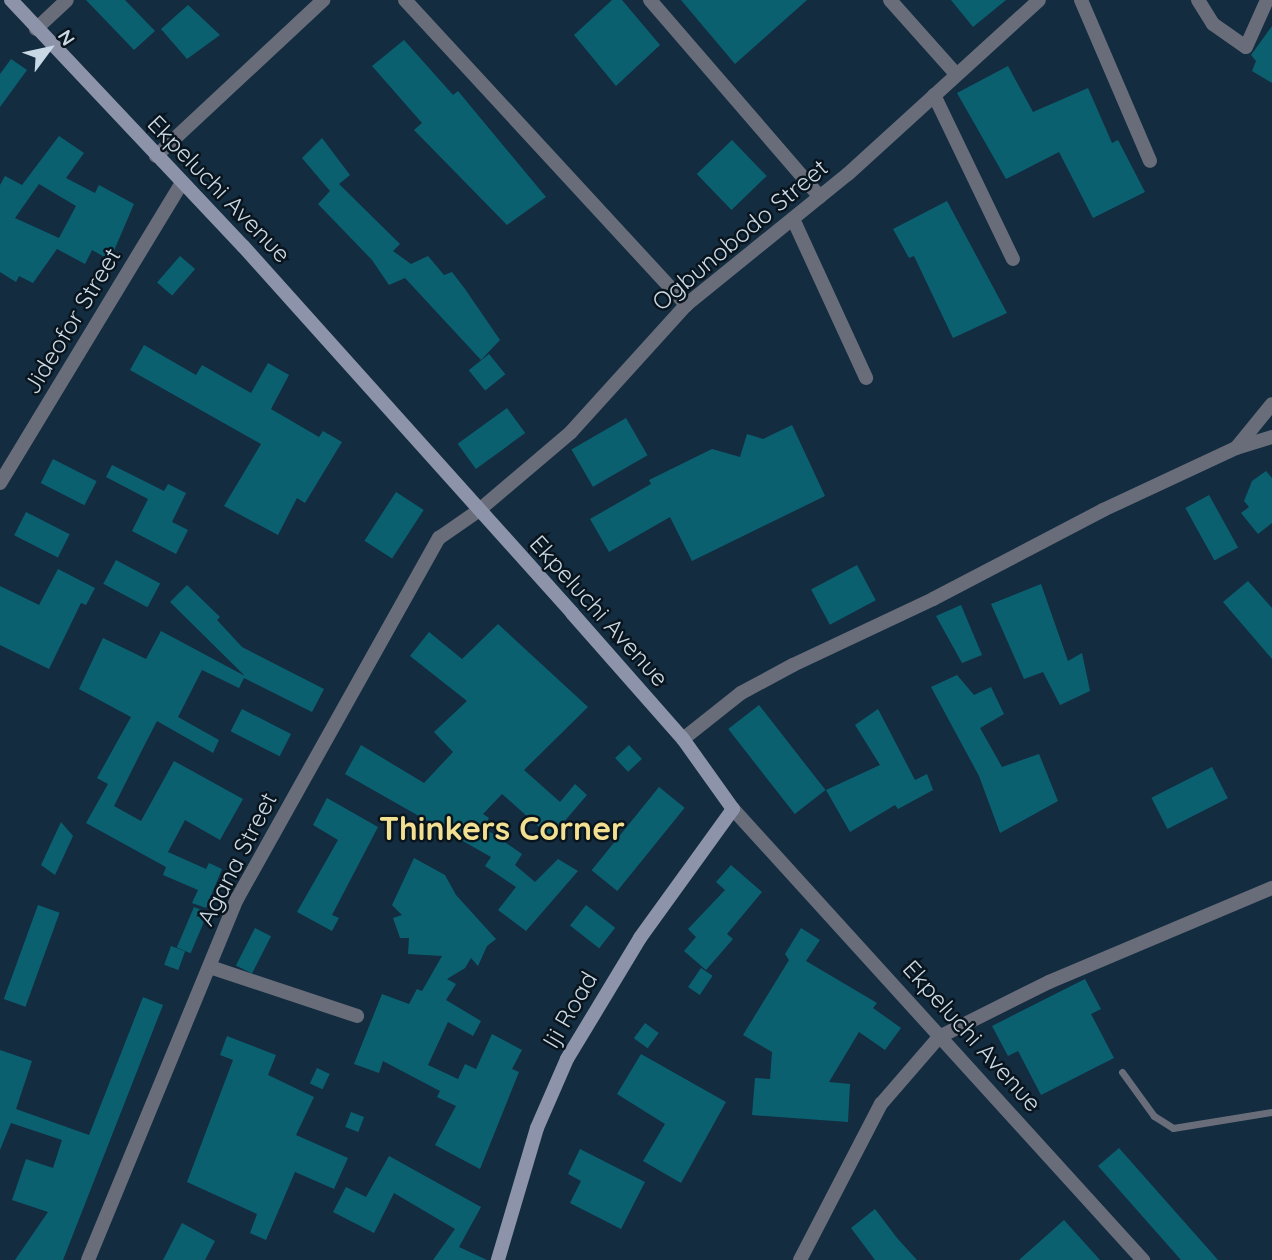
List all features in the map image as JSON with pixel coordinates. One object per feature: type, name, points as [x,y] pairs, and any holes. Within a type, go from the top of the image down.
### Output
[{"type":"street","name":"Ekpeluchi Avenue","points":[[11,0],[317,328],[478,512],[683,739],[733,809],[1143,1260]]},
{"type":"street","points":[[36,29],[68,0]]},
{"type":"street","points":[[156,156],[323,0]]},
{"type":"street","points":[[405,0],[687,305]]},
{"type":"street","points":[[650,0],[820,197]]},
{"type":"street","points":[[890,0],[955,74]]},
{"type":"street","name":"Ogbunobodo Street","points":[[478,512],[587,416],[687,305],[820,197],[1038,0]]},
{"type":"street","points":[[1082,0],[1150,161]]},
{"type":"street","points":[[1198,0],[1213,24],[1246,47],[1267,0]]},
{"type":"street","points":[[933,95],[1013,259]]},
{"type":"street","name":"Jideofor Street","points":[[0,483],[182,183]]},
{"type":"street","points":[[793,219],[866,378]]},
{"type":"street","points":[[1236,448],[1272,404]]},
{"type":"street","points":[[683,739],[741,693],[793,665],[1236,448],[1272,437]]},
{"type":"street","name":"Agana Street","points":[[88,1260],[237,899],[439,538],[478,512]]},
{"type":"street","name":"Iji Road","points":[[498,1260],[537,1128],[567,1059],[640,938],[733,809]]},
{"type":"street","points":[[800,1260],[881,1104],[939,1037],[1049,982],[1272,888]]},
{"type":"street","points":[[210,967],[357,1016]]},
{"type":"lane","points":[[1122,1072],[1154,1116],[1173,1128],[1272,1112]]},
{"type":"building","points":[[86,0],[125,0],[155,31],[134,50]]},
{"type":"building","points":[[612,0],[622,0],[660,45],[616,86],[574,35]]},
{"type":"building","points":[[681,0],[807,0],[735,64]]},
{"type":"building","points":[[951,0],[1006,0],[973,27]]},
{"type":"building","points":[[188,5],[220,35],[187,59],[161,29]]},
{"type":"building","points":[[1272,26],[1272,83],[1252,71],[1256,61],[1251,55]]},
{"type":"building","points":[[404,40],[453,95],[458,91],[546,197],[507,225],[414,130],[422,123],[372,66]]},
{"type":"building","points":[[11,59],[27,70],[0,107],[0,74]]},
{"type":"building","points":[[1008,66],[1033,112],[1088,88],[1112,143],[1118,140],[1145,192],[1093,218],[1059,152],[1006,179],[957,93]]},
{"type":"building","points":[[59,136],[84,153],[66,178],[95,193],[99,185],[134,204],[110,260],[92,250],[85,264],[57,249],[33,283],[19,276],[16,282],[0,272],[0,185],[5,176],[22,185]],"holes":[[[39,184],[76,206],[59,238],[15,218]]]},
{"type":"building","points":[[322,138],[350,175],[339,184],[400,244],[393,251],[411,264],[428,256],[444,275],[452,272],[465,289],[500,340],[481,360],[405,278],[389,285],[372,260],[318,204],[330,191],[302,158]]},
{"type":"building","points":[[732,140],[767,176],[731,210],[697,174]]},
{"type":"building","points":[[947,201],[1007,313],[953,338],[914,256],[909,258],[893,229]]},
{"type":"building","points":[[180,256],[195,269],[172,296],[157,282]]},
{"type":"building","points":[[144,345],[196,375],[202,365],[251,393],[268,363],[289,375],[271,409],[319,437],[323,431],[342,442],[305,503],[297,498],[278,535],[224,506],[261,444],[130,370]]},
{"type":"building","points":[[489,354],[505,374],[485,391],[469,370]]},
{"type":"building","points":[[507,408],[525,433],[476,469],[458,444]]},
{"type":"building","points":[[626,418],[648,455],[593,487],[571,449]]},
{"type":"building","points":[[792,425],[825,496],[692,561],[670,517],[609,552],[590,519],[651,484],[649,480],[712,449],[740,457],[747,434],[763,439]]},
{"type":"building","points":[[53,459],[97,481],[84,505],[41,483]]},
{"type":"building","points":[[112,465],[164,491],[168,484],[186,493],[172,522],[188,530],[176,554],[132,531],[148,499],[106,477]]},
{"type":"building","points":[[1266,471],[1272,478],[1272,523],[1258,534],[1241,513],[1249,507],[1244,501],[1252,481]]},
{"type":"building","points":[[396,492],[424,510],[392,559],[364,541]]},
{"type":"building","points":[[1209,495],[1238,547],[1214,561],[1185,508]]},
{"type":"building","points":[[26,512],[70,534],[58,557],[14,535]]},
{"type":"building","points":[[116,560],[160,583],[147,607],[103,584]]},
{"type":"building","points":[[857,565],[876,600],[830,625],[811,589]]},
{"type":"building","points":[[58,569],[95,588],[86,605],[81,603],[49,669],[0,645],[0,586],[39,605]]},
{"type":"building","points":[[1248,581],[1272,608],[1272,659],[1223,602]]},
{"type":"building","points":[[1041,584],[1068,661],[1082,653],[1090,691],[1060,705],[1043,672],[1024,679],[991,604]]},
{"type":"building","points":[[187,585],[220,617],[217,620],[242,647],[324,689],[312,712],[244,678],[239,688],[202,670],[178,717],[219,740],[213,753],[157,721],[114,806],[141,821],[174,761],[243,799],[220,840],[185,820],[168,852],[206,869],[209,863],[222,869],[206,908],[192,903],[198,890],[163,875],[166,867],[86,823],[108,784],[97,778],[131,717],[79,689],[103,638],[146,659],[161,631],[245,676],[170,602]]},
{"type":"building","points":[[961,605],[982,655],[962,663],[936,616]]},
{"type":"building","points":[[498,624],[588,707],[524,770],[560,802],[575,784],[587,795],[563,823],[568,826],[555,841],[502,794],[483,814],[489,818],[483,827],[522,854],[515,865],[535,882],[558,859],[578,871],[526,931],[498,910],[516,887],[485,866],[491,857],[345,774],[361,745],[424,783],[453,752],[434,732],[467,701],[410,656],[429,632],[462,659]]},
{"type":"building","points":[[957,675],[974,695],[991,687],[1004,714],[980,728],[1002,767],[1039,754],[1058,801],[1000,833],[979,776],[931,687]]},
{"type":"building","points":[[759,705],[825,790],[795,814],[728,729]]},
{"type":"building","points":[[242,709],[291,734],[280,756],[231,731]]},
{"type":"building","points":[[878,709],[915,780],[927,774],[933,790],[898,809],[895,805],[850,832],[826,790],[880,765],[855,725]]},
{"type":"building","points":[[629,745],[642,759],[628,772],[615,758]]},
{"type":"building","points":[[1212,767],[1228,798],[1167,829],[1151,798]]},
{"type":"building","points":[[659,787],[685,808],[617,891],[592,870]]},
{"type":"building","points":[[327,798],[378,827],[332,915],[339,918],[332,931],[297,912],[338,840],[313,825]]},
{"type":"building","points":[[61,822],[73,836],[55,875],[41,865]]},
{"type":"building","points":[[414,858],[445,875],[456,895],[496,939],[487,946],[478,966],[471,958],[465,968],[447,979],[456,984],[446,1000],[481,1021],[473,1036],[448,1022],[428,1065],[458,1079],[465,1064],[476,1069],[492,1034],[522,1050],[512,1069],[519,1072],[480,1169],[435,1145],[456,1106],[437,1097],[440,1091],[383,1061],[379,1073],[354,1064],[382,994],[409,1004],[417,989],[422,991],[442,956],[408,954],[409,938],[400,938],[393,918],[402,915],[392,905]]},
{"type":"building","points":[[731,865],[762,892],[727,934],[733,939],[706,970],[684,951],[696,937],[688,929],[725,890],[716,882]]},
{"type":"building","points":[[38,905],[60,913],[25,1007],[4,999]]},
{"type":"building","points":[[586,905],[615,928],[599,948],[570,925]]},
{"type":"building","points":[[194,907],[208,913],[191,953],[177,948]]},
{"type":"building","points":[[255,928],[271,936],[252,974],[236,965]]},
{"type":"building","points":[[801,928],[820,940],[806,961],[877,1003],[873,1008],[901,1028],[885,1050],[859,1032],[829,1082],[850,1084],[848,1122],[752,1115],[755,1078],[770,1079],[772,1052],[743,1035],[789,960],[785,954]]},
{"type":"building","points":[[171,946],[185,951],[178,970],[164,965]]},
{"type":"building","points":[[701,968],[713,976],[700,995],[688,987]]},
{"type":"building","points":[[1085,979],[1101,1009],[1091,1014],[1114,1058],[1041,1095],[1018,1051],[1008,1056],[992,1026]]},
{"type":"building","points":[[143,997],[163,1005],[63,1260],[15,1260],[48,1212],[12,1200],[26,1159],[53,1168],[62,1140],[11,1123],[0,1150],[0,1050],[32,1061],[16,1109],[89,1135]]},
{"type":"building","points":[[645,1023],[659,1033],[648,1048],[634,1038]]},
{"type":"building","points":[[227,1036],[276,1055],[268,1075],[314,1097],[296,1135],[348,1158],[334,1189],[295,1172],[266,1240],[250,1233],[257,1214],[187,1182],[233,1060],[220,1055]]},
{"type":"building","points":[[641,1054],[726,1102],[681,1183],[643,1161],[665,1124],[617,1094]]},
{"type":"building","points":[[317,1068],[330,1074],[323,1089],[310,1083]]},
{"type":"building","points":[[351,1112],[364,1117],[358,1132],[345,1127]]},
{"type":"building","points":[[1119,1148],[1218,1260],[1181,1260],[1098,1166]]},
{"type":"building","points":[[580,1149],[645,1182],[621,1229],[570,1203],[581,1181],[568,1174]]},
{"type":"building","points":[[389,1156],[481,1207],[459,1247],[487,1260],[433,1260],[455,1229],[394,1193],[374,1233],[333,1212],[346,1187],[366,1197]]},
{"type":"building","points":[[875,1209],[917,1260],[875,1260],[851,1228]]},
{"type":"building","points":[[1064,1220],[1100,1260],[1019,1260]]},
{"type":"building","points":[[182,1223],[215,1241],[205,1260],[163,1260]]},
{"type":"district","name":"Thinkers Corner","points":[[502,828]]}]
